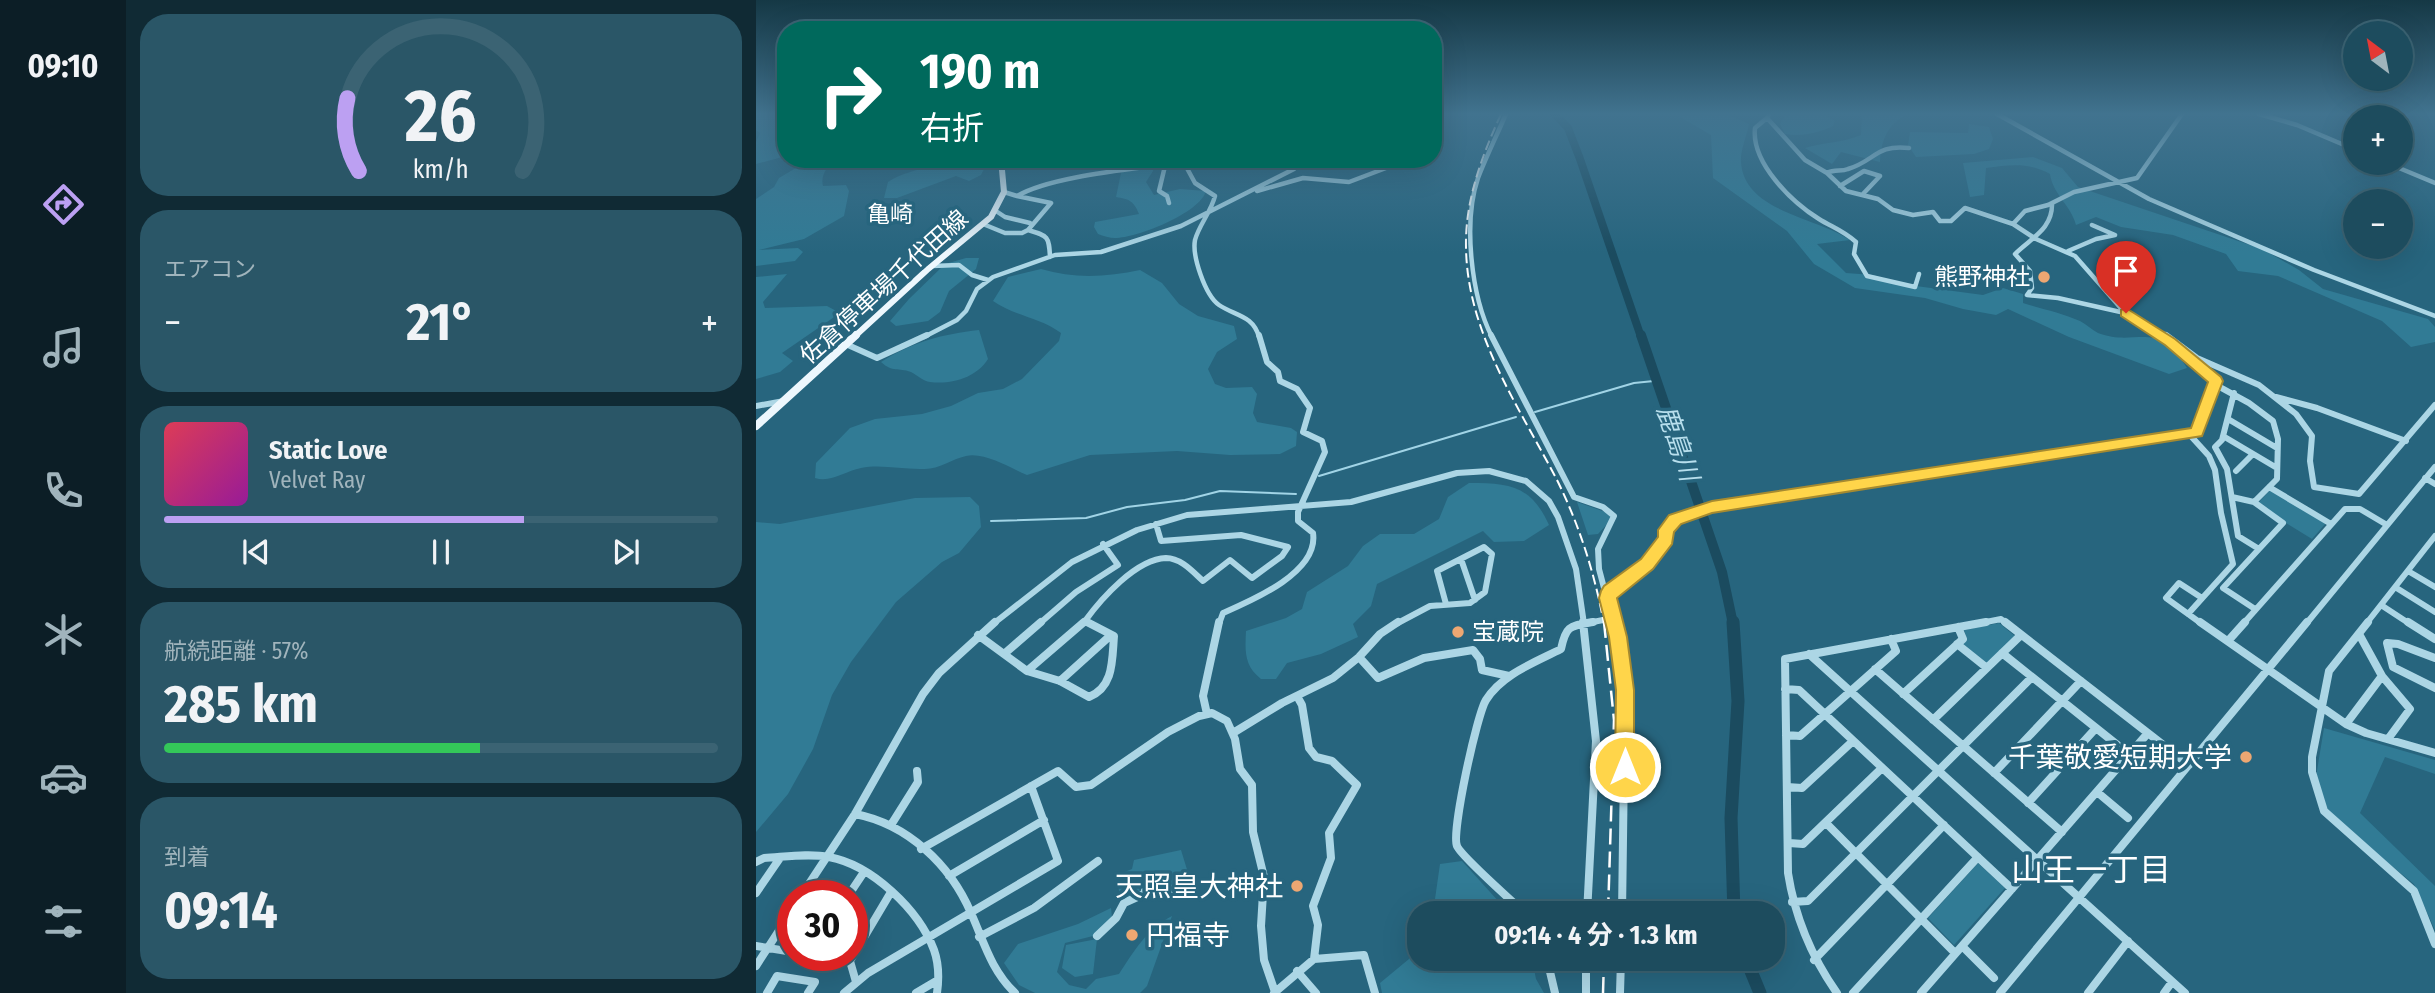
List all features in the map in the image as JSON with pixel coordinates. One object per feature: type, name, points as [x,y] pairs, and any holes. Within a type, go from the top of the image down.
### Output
[{"type":"main road","name":"佐倉停車場千代田線","points":[[756,426],[996,211],[1004,192],[1002,168]]},
{"type":"street","points":[[1486,160],[1474,195],[1471,250],[1477,295],[1487,328],[1574,497],[1602,507],[1614,516],[1599,543],[1598,551],[1601,579],[1604,588],[1610,591]]},
{"type":"street","points":[[1763,160],[1781,189],[1819,219],[1844,231],[1856,242],[1854,254],[1867,276],[1915,287],[1919,274]]},
{"type":"street","points":[[1622,901],[1625,690],[1608,598],[1610,591],[1647,564],[1666,539],[1666,530],[1682,516],[1712,507],[2189,434],[2199,431],[2216,385],[2214,378],[2170,342],[2126,313],[2068,251],[2036,239],[2013,224],[1965,208],[1951,221],[1940,221],[1933,212],[1913,215],[1893,210],[1863,194],[1846,191],[1827,173],[1806,160]]},
{"type":"street","points":[[1827,173],[1835,169],[1847,170],[1864,160]]},
{"type":"street","points":[[2079,160],[2149,199],[2314,270],[2435,316]]},
{"type":"street","points":[[2013,224],[2025,211],[2052,203],[2074,192],[2119,183],[2140,175],[2150,160]]},
{"type":"street","points":[[1017,196],[1036,187],[1068,180],[1092,182],[1156,168]]},
{"type":"street","points":[[1165,168],[1159,191],[1167,196],[1169,203]]},
{"type":"street","points":[[1186,168],[1195,183],[1215,196],[1212,210],[1195,241],[1200,277],[1217,304],[1246,317],[1258,329],[1267,362],[1278,372],[1280,381],[1297,389],[1310,408],[1303,432],[1322,440],[1325,445],[1325,452],[1299,507],[1298,521],[1307,525],[1315,539],[1314,553],[1310,560],[1279,584],[1223,612],[1203,696],[1207,714]]},
{"type":"street","points":[[848,345],[877,358],[888,355],[957,320],[966,311],[977,289],[988,280],[1062,253],[1101,252],[1181,226],[1293,168]]},
{"type":"street","points":[[1242,195],[1303,178],[1349,182],[1386,168]]},
{"type":"street","points":[[1840,186],[1864,170],[1880,176],[1863,194]]},
{"type":"street","points":[[2413,174],[2435,183]]},
{"type":"street","points":[[1004,192],[1026,200],[1051,201],[1047,213],[1030,223],[1028,230]]},
{"type":"street","points":[[2052,203],[2054,210],[2044,230],[2015,254],[2030,271],[2032,288],[2027,295],[2058,298],[2126,313]]},
{"type":"street","points":[[996,211],[1005,217],[1030,223]]},
{"type":"street","points":[[983,224],[1013,236],[1028,230],[1045,235],[1049,241],[1050,257]]},
{"type":"street","points":[[2068,251],[2096,239],[2115,235],[2092,225]]},
{"type":"street","points":[[932,266],[959,265],[972,275],[988,280]]},
{"type":"street","points":[[2134,319],[2172,338],[2197,358],[2250,380],[2296,414],[2312,436],[2310,461],[2314,486],[2359,494],[2435,405]]},
{"type":"street","points":[[2216,385],[2234,393],[2273,421],[2276,429],[2277,479],[2254,502]]},
{"type":"street","points":[[2234,393],[2223,436],[2215,447],[2227,469],[2238,536],[2259,549]]},
{"type":"street","points":[[2274,397],[2317,408],[2406,441]]},
{"type":"street","points":[[756,406],[786,401]]},
{"type":"street","points":[[2228,419],[2277,448]]},
{"type":"street","points":[[2188,614],[2233,564],[2215,470],[2209,456],[2189,434]]},
{"type":"street","points":[[2223,436],[2277,468]]},
{"type":"street","points":[[2236,471],[2253,454]]},
{"type":"street","points":[[2004,991],[2435,467]]},
{"type":"street","points":[[811,880],[855,814],[923,694],[939,673],[978,635],[1045,580],[1103,544],[1156,524],[1212,512],[1350,502],[1457,473],[1489,471],[1509,474],[1539,490],[1558,517],[1576,569],[1596,741],[1588,901]]},
{"type":"street","points":[[2425,478],[2435,484]]},
{"type":"street","points":[[2269,487],[2332,524]]},
{"type":"street","points":[[2232,497],[2254,502],[2283,523],[2222,588],[2255,610]]},
{"type":"street","points":[[2228,641],[2345,509],[2360,509],[2387,525]]},
{"type":"street","points":[[1027,671],[1084,621],[1102,595],[1159,560],[1167,558],[1183,564],[1203,581],[1230,560],[1252,578],[1282,556],[1288,547],[1241,534],[1161,541],[1156,524]]},
{"type":"street","points":[[2435,536],[2329,671],[2312,757],[2312,772],[2324,811],[2414,891],[2435,944]]},
{"type":"street","points":[[1004,654],[1076,592],[1118,565],[1103,544]]},
{"type":"street","points":[[1233,733],[1332,678],[1359,657],[1388,628],[1430,606],[1469,603],[1475,600],[1485,592],[1492,554],[1484,547],[1437,571],[1446,604]]},
{"type":"street","points":[[1461,559],[1475,600]]},
{"type":"street","points":[[2408,571],[2435,587]]},
{"type":"street","points":[[2202,598],[2179,583],[2166,598],[2346,724],[2435,753]]},
{"type":"street","points":[[2395,587],[2435,612]]},
{"type":"street","points":[[2381,605],[2435,639]]},
{"type":"street","points":[[1513,901],[1457,847],[1455,829],[1486,701],[1509,676],[1562,649],[1567,629],[1584,622],[1613,618]]},
{"type":"street","points":[[1836,993],[1814,960],[1799,929],[1792,902],[1788,873],[1784,659],[2001,619],[2189,765]]},
{"type":"street","points":[[978,635],[1027,671],[1060,681],[1089,697],[1094,697],[1110,681],[1114,636],[1084,621]]},
{"type":"street","points":[[1903,694],[1963,639],[1958,627]]},
{"type":"street","points":[[2359,634],[2382,676],[2401,702],[2410,709],[2388,739]]},
{"type":"street","points":[[1060,681],[1111,635]]},
{"type":"street","points":[[1933,720],[2021,635]]},
{"type":"street","points":[[1786,735],[1800,736],[1896,651],[1891,639]]},
{"type":"street","points":[[2435,658],[2398,644],[2387,643],[2393,667],[2435,688]]},
{"type":"street","points":[[1958,644],[1987,668]]},
{"type":"street","points":[[1359,657],[1378,677],[1383,678],[1406,664],[1450,650],[1473,650],[1480,659],[1482,670],[1509,676]]},
{"type":"street","points":[[2002,653],[2130,755]]},
{"type":"street","points":[[1809,654],[2185,993]]},
{"type":"street","points":[[1875,669],[2062,832]]},
{"type":"street","points":[[2346,724],[2382,676]]},
{"type":"street","points":[[1792,902],[1808,901],[2032,677]]},
{"type":"street","points":[[1994,773],[2081,681]]},
{"type":"street","points":[[1785,689],[1799,690],[2012,889]]},
{"type":"street","points":[[1297,696],[1302,705],[1309,748],[1316,757],[1332,761],[1357,785],[1329,833],[1331,858],[1312,906],[1318,925],[1314,959]]},
{"type":"street","points":[[921,849],[1058,771],[1076,787],[1091,785],[1166,735],[1207,714],[1224,718],[1233,733],[1236,764],[1241,776],[1252,785],[1253,832],[1264,877],[1261,926],[1264,960],[1275,993],[1297,971],[1314,959],[1364,955],[1375,993]]},
{"type":"street","points":[[2028,803],[2096,728]]},
{"type":"street","points":[[1921,993],[2148,733]]},
{"type":"street","points":[[1787,787],[1802,788],[1853,741]]},
{"type":"street","points":[[1789,843],[1803,844],[1882,768]]},
{"type":"street","points":[[891,825],[918,782],[917,771]]},
{"type":"street","points":[[844,993],[856,982],[1058,861],[1031,786]]},
{"type":"street","points":[[2097,792],[2128,818]]},
{"type":"street","points":[[855,814],[902,830],[949,876],[962,893],[979,937],[1009,991]]},
{"type":"street","points":[[949,876],[1044,820]]},
{"type":"street","points":[[1826,822],[1921,919],[1994,978]]},
{"type":"street","points":[[1814,960],[1944,825]]},
{"type":"street","points":[[756,862],[764,858],[827,856],[837,858],[864,872],[891,892],[928,938],[934,951],[937,993]]},
{"type":"street","points":[[1853,993],[1978,857]]},
{"type":"street","points":[[756,893],[779,858]]},
{"type":"street","points":[[979,937],[1034,908],[1098,860]]},
{"type":"street","points":[[859,880],[864,872]]},
{"type":"street","points":[[1097,936],[1116,918],[1124,903],[1144,894],[1146,887],[1155,882],[1161,882],[1177,892],[1194,886]]},
{"type":"street","points":[[868,931],[891,892]]},
{"type":"street","points":[[756,966],[777,933]]},
{"type":"street","points":[[2088,993],[2127,942]]},
{"type":"street","points":[[756,946],[777,950]]},
{"type":"street","points":[[853,971],[856,982]]},
{"type":"street","points":[[1297,971],[1316,993]]},
{"type":"street","points":[[1550,971],[1555,993]]},
{"type":"street","points":[[1586,971],[1586,993]]},
{"type":"street","points":[[1620,993],[1621,971]]},
{"type":"street","points":[[767,993],[777,976],[815,982],[808,993]]},
{"type":"street","points":[[916,993],[938,980]]},
{"type":"street","points":[[2164,993],[2172,982]]},
{"type":"shaded area","points":[[1712,160],[1741,160],[1745,179],[1768,203],[1850,240],[1817,244],[1846,273],[1873,275],[1901,284],[1983,295],[2003,288],[2023,294],[2023,303],[2073,318],[2098,333],[2112,337],[2156,338],[2176,352],[2187,368],[2169,374],[2069,337],[2008,309],[1996,315],[1925,298],[1855,288],[1814,264],[1787,231],[1713,178]]},
{"type":"shaded area","points":[[2042,160],[2062,168],[2078,187],[2262,249],[2299,270],[2323,289],[2428,319],[2435,327],[2435,342],[2411,347],[2382,321],[2278,276],[2238,271],[2226,254],[2173,235],[2121,227],[2096,217],[2076,225],[2050,174],[2034,168],[2011,165],[1986,168],[1984,195],[1970,197],[1963,163]]},
{"type":"shaded area","points":[[796,168],[828,168],[823,178],[823,186],[846,185],[849,191],[844,216],[804,239],[759,250],[798,248],[803,252],[795,261],[756,266],[756,199],[774,187],[779,178]]},
{"type":"shaded area","points":[[922,168],[984,168],[981,175],[969,181],[956,176],[897,198],[884,198],[888,182]]},
{"type":"shaded area","points":[[1125,168],[1154,168],[1146,182],[1154,195],[1180,189],[1206,191],[1192,208],[1166,223],[1138,234],[1106,237],[1098,234],[1094,227],[1095,222],[1139,214],[1130,201],[1116,197],[1121,173]]},
{"type":"shaded area","points":[[966,258],[979,258],[976,269],[949,291],[940,312],[928,321],[896,326],[890,321],[945,264]]},
{"type":"shaded area","points":[[1041,269],[1090,276],[1140,270],[1162,283],[1179,304],[1198,316],[1234,326],[1237,339],[1217,352],[1208,369],[1215,384],[1226,388],[1252,387],[1257,394],[1253,413],[1257,422],[1291,428],[1297,432],[1296,446],[1280,454],[1230,455],[1177,451],[1090,455],[1027,475],[989,458],[973,455],[930,469],[869,467],[832,478],[815,478],[816,463],[850,428],[875,419],[922,414],[951,406],[978,393],[1003,389],[1022,379],[1059,341],[1061,333],[993,301],[1008,277]]},
{"type":"shaded area","points":[[787,274],[763,302],[765,308],[827,306],[840,313],[782,353],[793,361],[780,372],[756,379],[756,277]]},
{"type":"shaded area","points":[[979,330],[988,359],[977,371],[963,378],[930,382],[911,372],[889,368],[881,362],[928,340]]},
{"type":"shaded area","points":[[1469,483],[1496,484],[1517,489],[1535,502],[1549,525],[1524,541],[1494,542],[1483,531],[1377,584],[1371,606],[1353,624],[1358,637],[1321,654],[1287,663],[1276,679],[1261,679],[1255,674],[1247,658],[1246,631],[1286,618],[1302,609],[1307,592],[1348,566],[1363,546],[1380,534],[1414,534],[1439,519],[1448,497]]},
{"type":"shaded area","points":[[2270,490],[2326,523],[2312,539],[2273,515],[2259,502]]},
{"type":"shaded area","points":[[970,497],[979,506],[981,527],[959,553],[942,562],[896,602],[851,662],[832,695],[813,749],[788,794],[756,832],[756,522],[780,524],[915,498]]},
{"type":"shaded area","points":[[1577,502],[1611,514],[1611,520],[1598,534],[1588,535]]},
{"type":"shaded area","points":[[1999,623],[2016,637],[1987,665],[1962,645],[1967,639],[1964,630]]},
{"type":"shaded area","points":[[2324,728],[2435,760],[2435,774],[2385,757],[2360,813],[2435,886],[2435,930],[2414,884],[2330,816],[2315,783]]},
{"type":"shaded area","points":[[1181,850],[1189,876],[1173,886],[1164,880],[1153,880],[1139,886],[1140,894],[1121,902],[1117,879],[1122,873],[1132,869],[1134,860]]},
{"type":"shaded area","points":[[1462,861],[1498,901],[1435,901],[1440,864]]},
{"type":"shaded area","points":[[1978,863],[2005,888],[1954,945],[1928,918]]},
{"type":"shaded area","points":[[1111,908],[1112,917],[1093,936],[1065,943],[1057,972],[1069,985],[1086,989],[1096,979],[1119,974],[1148,934],[1172,916],[1147,986],[1140,993],[1035,993],[1019,985],[1004,963],[1018,944],[1078,924]]},
{"type":"shaded area","points":[[1097,939],[1093,974],[1075,977],[1062,968],[1066,945]]},
{"type":"shaded area","points":[[1407,961],[1407,971],[1534,971],[1544,993],[1382,993],[1380,983]]},
{"type":"waterway","name":"鹿島川","points":[[1580,160],[1641,337]]},
{"type":"waterway","name":"鹿島川","points":[[1641,335],[1722,572],[1733,624]]},
{"type":"waterway","points":[[1535,412],[1634,383],[1654,381]]},
{"type":"waterway","points":[[1319,476],[1516,417]]},
{"type":"waterway","points":[[991,521],[1086,518],[1127,507],[1185,500],[1220,491],[1296,494]]},
{"type":"waterway","name":"鹿島川","points":[[1733,622],[1738,701],[1731,818],[1734,901]]},
{"type":"waterway","name":"鹿島川","points":[[1751,971],[1760,993]]},
{"type":"railway","points":[[1482,160],[1466,230],[1469,279],[1475,310],[1498,369],[1573,516],[1591,569],[1604,624]]},
{"type":"railway","points":[[1604,622],[1614,720],[1608,901]]},
{"type":"railway","points":[[1603,993],[1604,971]]},
{"type":"place","name":"熊野神社","points":[[2044,277]]},
{"type":"place","name":"宝蔵院","points":[[1458,632]]},
{"type":"place","name":"千葉敬愛短期大学","points":[[2246,757]]},
{"type":"place","name":"天照皇大神社","points":[[1297,886]]},
{"type":"place","name":"円福寺","points":[[1132,935]]},
{"type":"district","name":"亀崎","points":[[890,214]]},
{"type":"district","name":"山王一丁目","points":[[2091,870]]},
{"type":"route","points":[[1625,767],[1625,690],[1618,637],[1608,598],[1610,591],[1647,564],[1666,539],[1666,530],[1675,519],[1712,507],[2197,433],[2216,381],[2170,342],[2126,313]]}]
